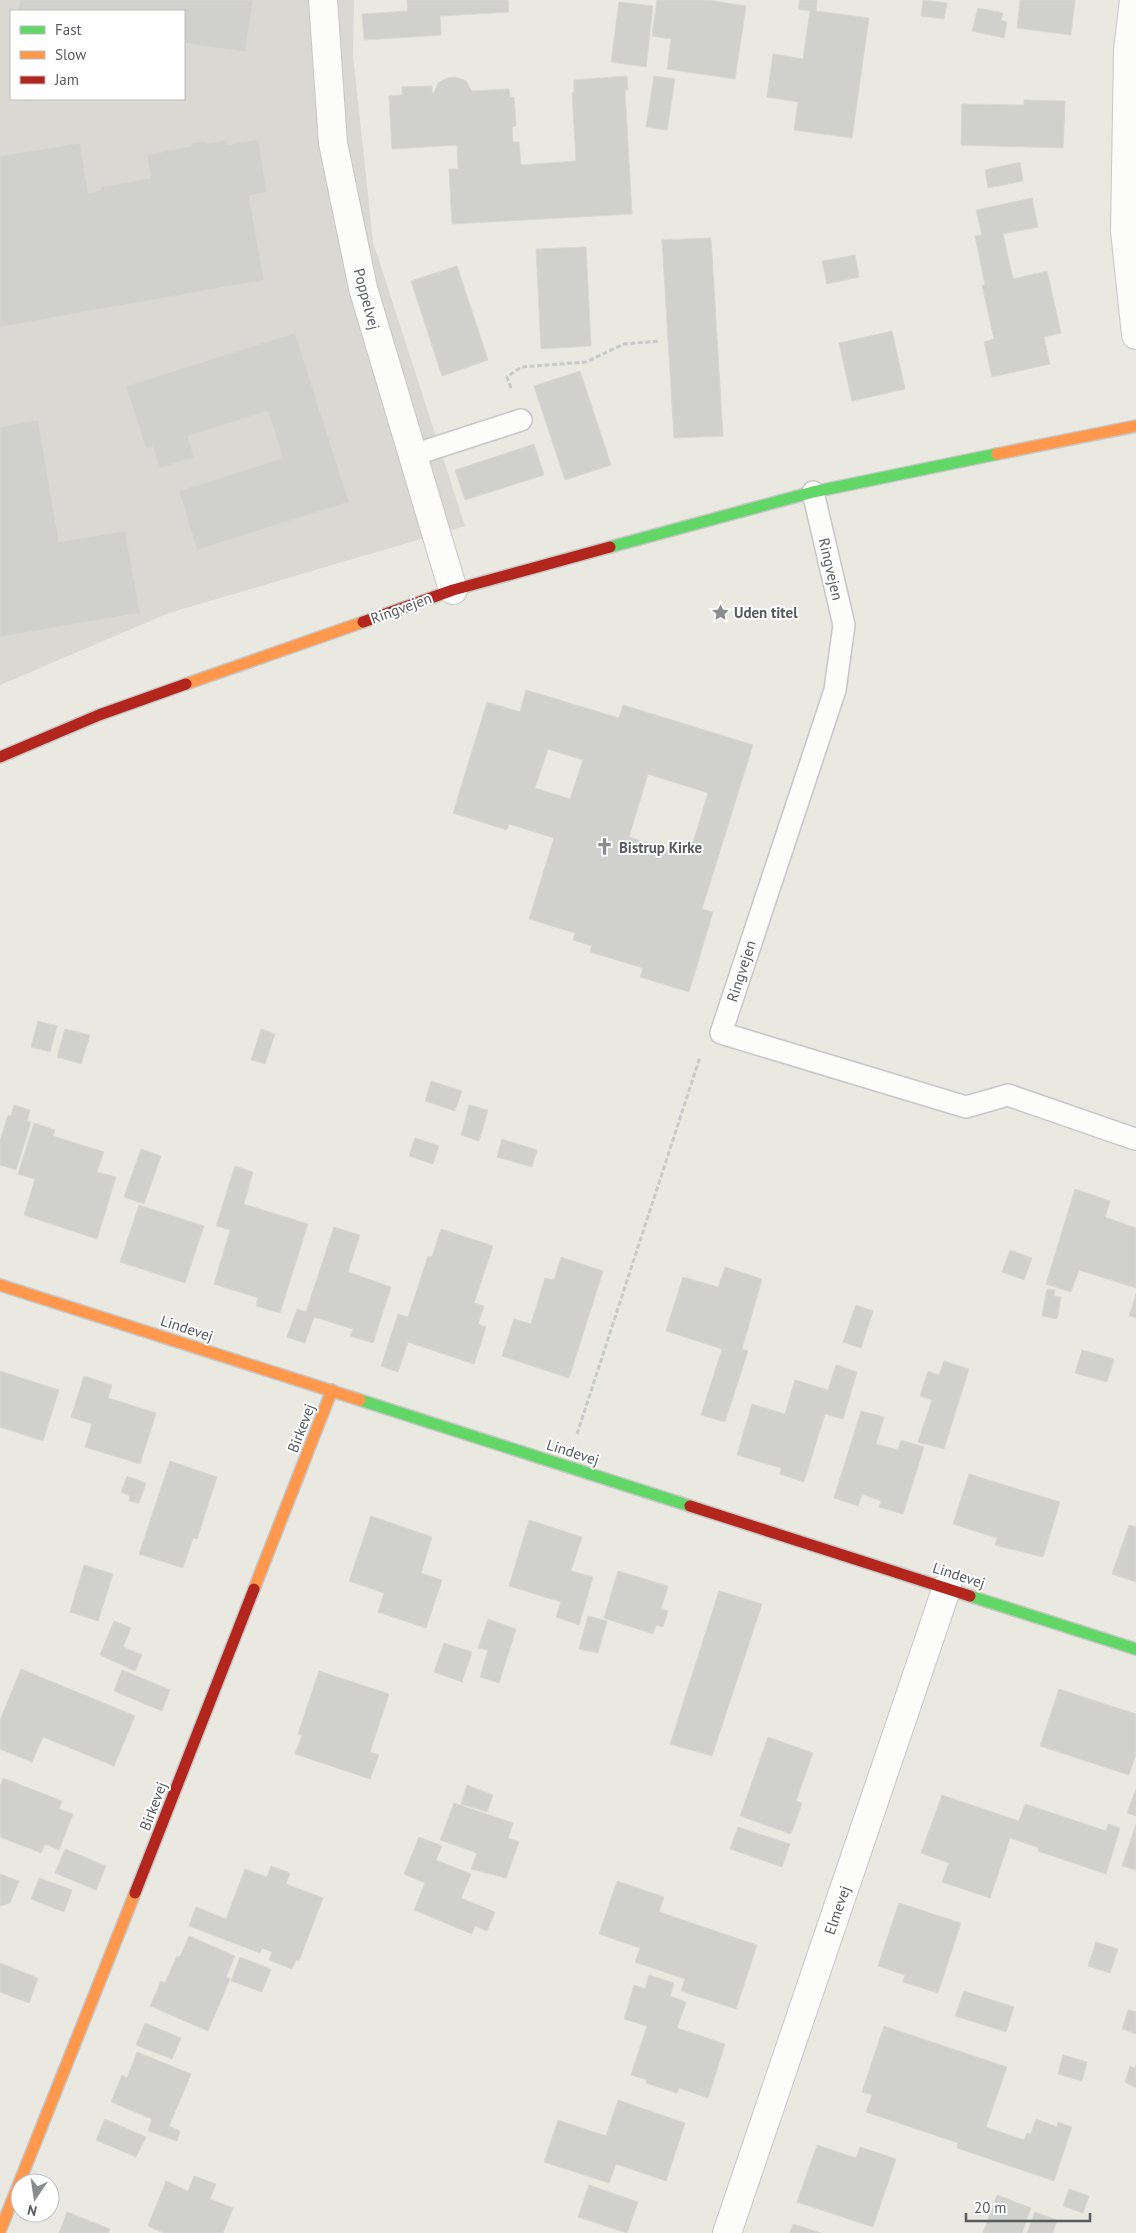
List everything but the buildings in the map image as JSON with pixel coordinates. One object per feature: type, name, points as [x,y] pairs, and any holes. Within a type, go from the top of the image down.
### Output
[{"type":"street","name":"Poppelvej","points":[[323,0],[333,143],[363,288],[453,590]]},
{"type":"street","points":[[1134,0],[1128,50],[1125,231],[1136,335]]},
{"type":"street","name":"Ringvejen","points":[[0,757],[99,715],[453,590],[813,492],[1136,426]]},
{"type":"street","name":"Lindevej","points":[[0,1285],[1136,1649]]},
{"type":"street","name":"Birkevej","points":[[0,2231],[100,1984],[332,1390]]},
{"type":"street","name":"Elmevej","points":[[727,2233],[947,1587]]},
{"type":"lane","points":[[413,455],[521,420]]},
{"type":"lane","name":"Ringvejen","points":[[721,1033],[835,690],[844,624],[813,492]]},
{"type":"lane","points":[[721,1033],[966,1108],[1008,1096],[1136,1139]]},
{"type":"path","points":[[521,420],[508,377],[521,367],[586,362],[624,344],[660,341]]},
{"type":"path","points":[[567,1466],[703,1047],[721,1033]]},
{"type":"shaded area","points":[[0,0],[354,0],[353,55],[373,242],[465,526],[169,613],[0,685]]},
{"type":"traffic: fast","points":[[610,547],[813,492],[997,454]]},
{"type":"traffic: fast","points":[[360,1400],[690,1506]]},
{"type":"traffic: fast","points":[[970,1596],[1136,1649]]},
{"type":"traffic: slow","points":[[997,454],[1136,426]]},
{"type":"traffic: slow","points":[[186,684],[363,622]]},
{"type":"traffic: slow","points":[[0,1285],[360,1400]]},
{"type":"traffic: slow","points":[[254,1589],[332,1390]]},
{"type":"traffic: slow","points":[[0,2231],[135,1893]]},
{"type":"traffic: jam","points":[[363,622],[453,590],[610,547]]},
{"type":"traffic: jam","points":[[0,757],[99,715],[186,684]]},
{"type":"traffic: jam","points":[[690,1506],[970,1596]]},
{"type":"traffic: jam","points":[[135,1893],[254,1589]]},
{"type":"place","name":"Uden titel","points":[[720,612]]},
{"type":"place","name":"Bistrup Kirke","points":[[605,847]]}]
